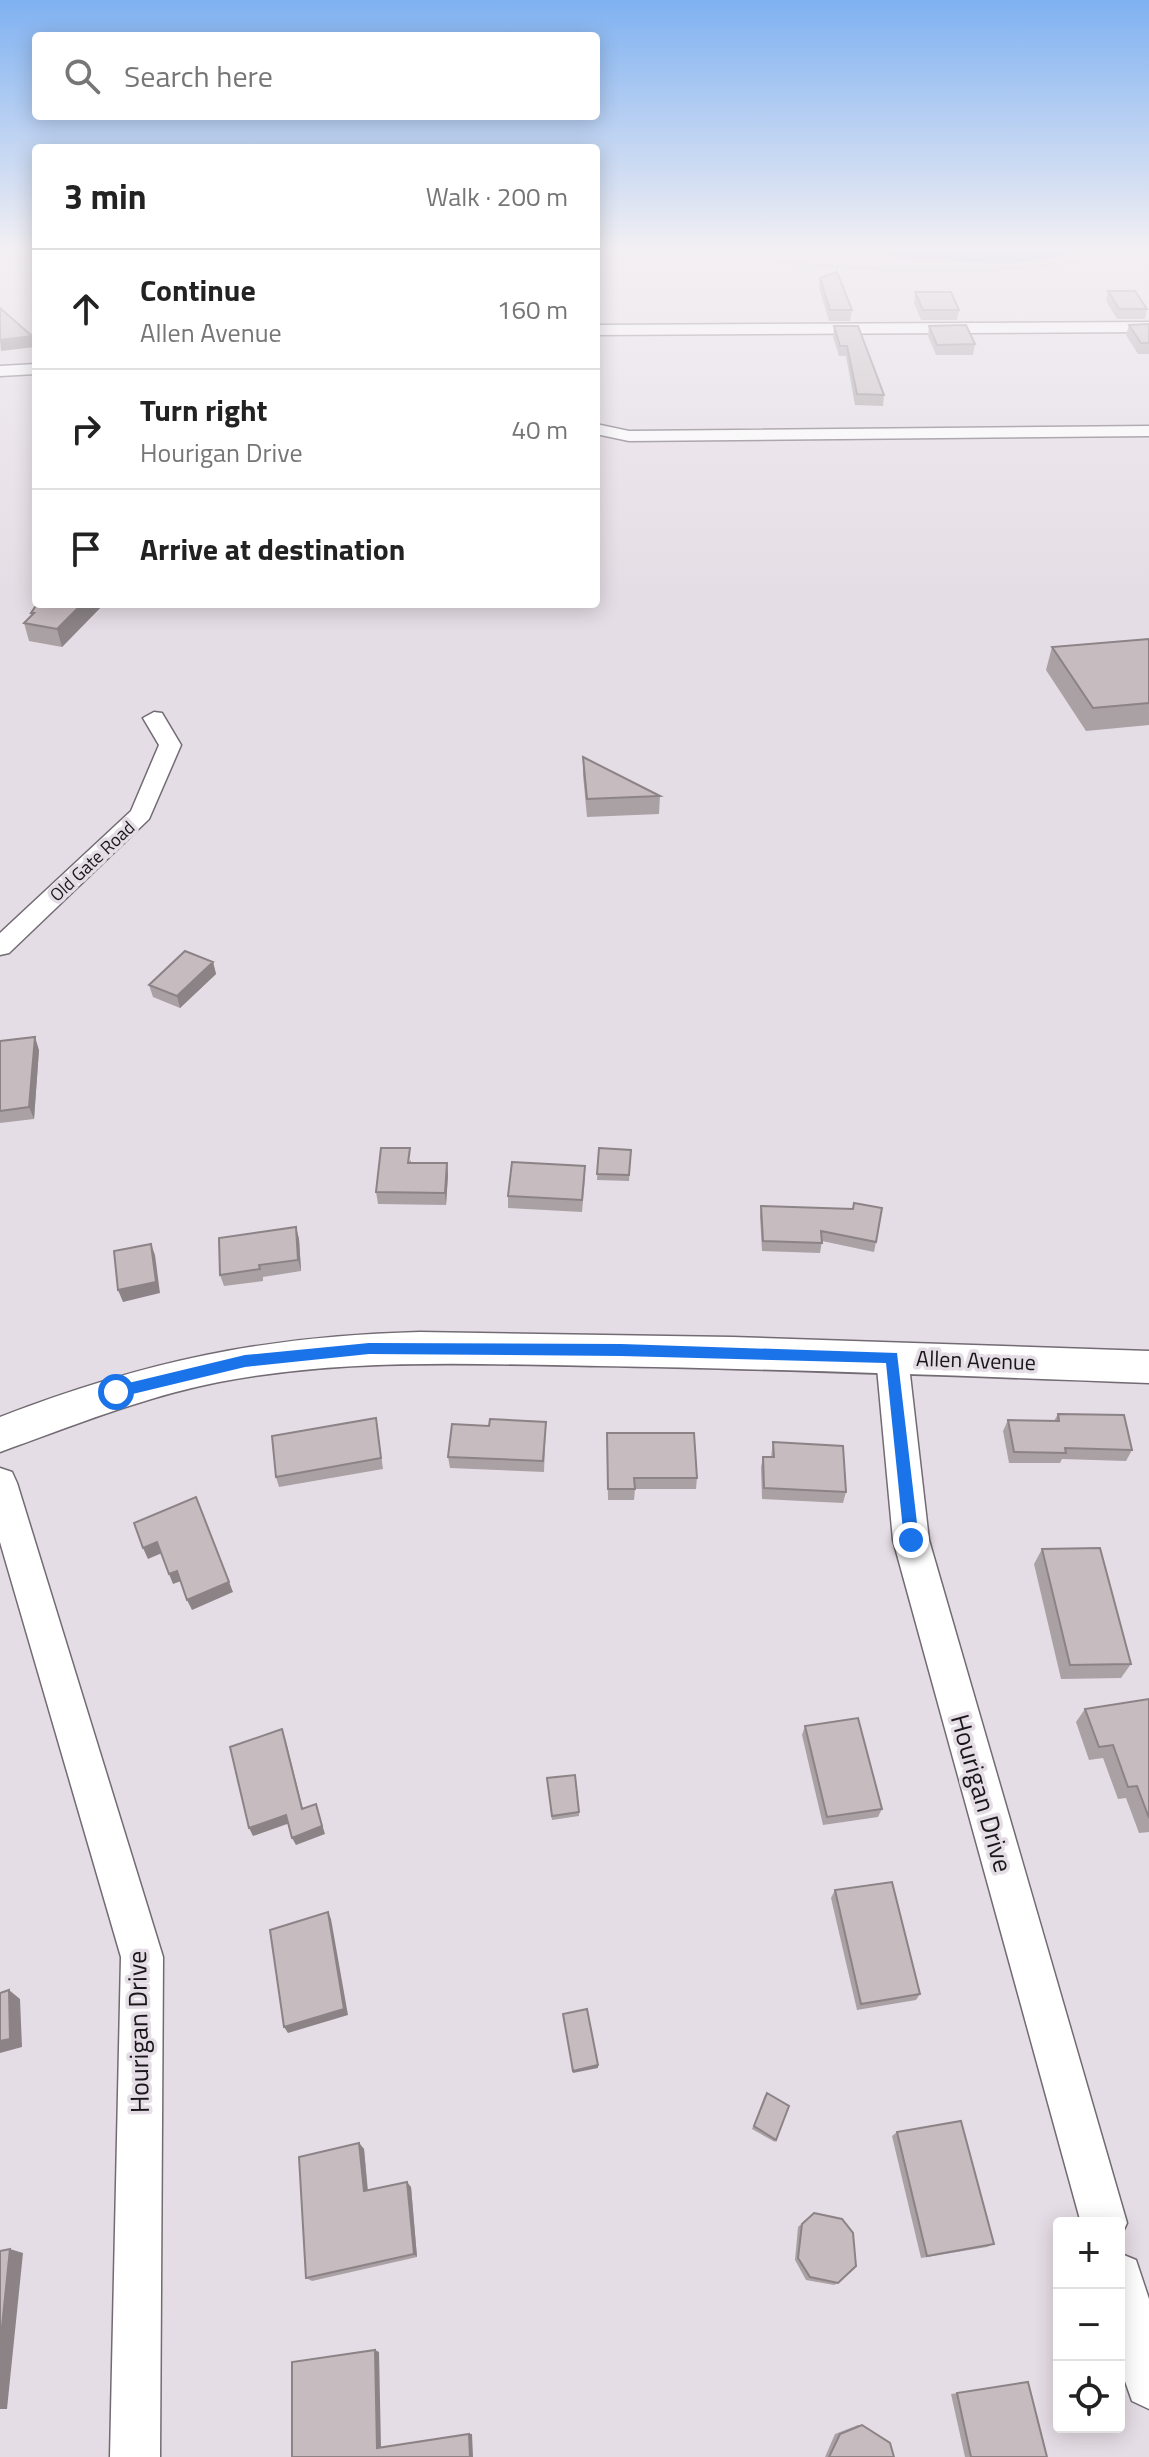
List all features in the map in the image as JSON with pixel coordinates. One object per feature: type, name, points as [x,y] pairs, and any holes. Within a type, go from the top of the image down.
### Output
[{"type":"street","points":[[0,371],[32,369]]},
{"type":"street","points":[[600,430],[629,436],[1149,431]]},
{"type":"street","name":"Old Gate Road","points":[[0,947],[141,814],[170,745],[154,718]]},
{"type":"street","name":"Allen Avenue","points":[[0,1435],[116,1392],[245,1361],[325,1351],[469,1348],[892,1357],[1149,1367]]},
{"type":"street","name":"Hourigan Drive","points":[[892,1357],[911,1540],[1102,2217]]},
{"type":"street","name":"Hourigan Drive","points":[[0,1483],[142,1957],[135,2457]]},
{"type":"street","points":[[1122,2289],[1149,2384]]},
{"type":"building","points":[[851,366],[873,366],[884,395],[857,394]]},
{"type":"building","points":[[34,608],[78,608],[57,629],[24,623],[34,613],[31,613]]},
{"type":"building","points":[[1149,639],[1149,703],[1093,708],[1052,647]]},
{"type":"building","points":[[583,757],[660,796],[587,799]]},
{"type":"building","points":[[185,951],[213,962],[177,996],[149,985]]},
{"type":"building","points":[[35,1037],[29,1107],[0,1111],[0,1041]]},
{"type":"building","points":[[381,1148],[410,1148],[408,1163],[447,1163],[445,1193],[376,1192]]},
{"type":"building","points":[[599,1148],[631,1150],[629,1175],[597,1174]]},
{"type":"building","points":[[512,1162],[585,1166],[582,1200],[508,1196]]},
{"type":"building","points":[[854,1203],[882,1208],[876,1242],[821,1231],[822,1243],[763,1241],[761,1206],[853,1209]]},
{"type":"building","points":[[296,1227],[298,1260],[259,1265],[260,1269],[220,1275],[219,1238]]},
{"type":"building","points":[[151,1244],[156,1282],[118,1290],[114,1251]]},
{"type":"building","points":[[1058,1414],[1124,1415],[1132,1450],[1065,1448],[1066,1453],[1014,1452],[1008,1420],[1059,1421]]},
{"type":"building","points":[[376,1418],[381,1458],[276,1477],[272,1436]]},
{"type":"building","points":[[490,1419],[546,1422],[543,1461],[448,1457],[452,1424],[489,1426]]},
{"type":"building","points":[[607,1433],[694,1433],[697,1478],[634,1478],[635,1489],[608,1489]]},
{"type":"building","points":[[773,1442],[843,1446],[846,1492],[764,1488],[763,1457],[774,1457]]},
{"type":"building","points":[[196,1497],[229,1582],[187,1600],[177,1571],[169,1574],[157,1542],[143,1548],[134,1523]]},
{"type":"building","points":[[1100,1548],[1131,1664],[1070,1665],[1042,1549]]},
{"type":"building","points":[[1149,1699],[1149,1818],[1137,1786],[1128,1787],[1113,1745],[1099,1747],[1085,1709]]},
{"type":"building","points":[[858,1718],[882,1809],[827,1817],[805,1726]]},
{"type":"building","points":[[282,1729],[302,1809],[316,1804],[322,1826],[292,1838],[286,1815],[249,1828],[230,1747]]},
{"type":"building","points":[[575,1775],[579,1812],[552,1816],[547,1778]]},
{"type":"building","points":[[892,1882],[920,1994],[861,2004],[835,1890]]},
{"type":"building","points":[[328,1912],[344,2009],[284,2027],[270,1930]]},
{"type":"building","points":[[9,1990],[10,2039],[0,2041],[0,1993]]},
{"type":"building","points":[[587,2009],[598,2065],[573,2071],[563,2014]]},
{"type":"building","points":[[767,2093],[789,2106],[776,2140],[754,2126]]},
{"type":"building","points":[[961,2121],[994,2244],[927,2256],[897,2132]]},
{"type":"building","points":[[359,2143],[364,2191],[407,2182],[414,2254],[306,2278],[299,2157]]},
{"type":"building","points":[[814,2213],[842,2219],[853,2233],[856,2266],[838,2283],[810,2277],[798,2258],[802,2224]]},
{"type":"building","points":[[10,2249],[0,2346],[0,2251]]},
{"type":"building","points":[[375,2350],[377,2448],[469,2434],[470,2457],[292,2457],[292,2362]]},
{"type":"building","points":[[1028,2382],[1047,2457],[971,2457],[957,2393]]},
{"type":"building","points":[[862,2425],[890,2443],[894,2457],[829,2457],[840,2434]]},
{"type":"route","points":[[116,1392],[245,1361],[369,1349],[621,1350],[892,1357],[911,1540]]}]
